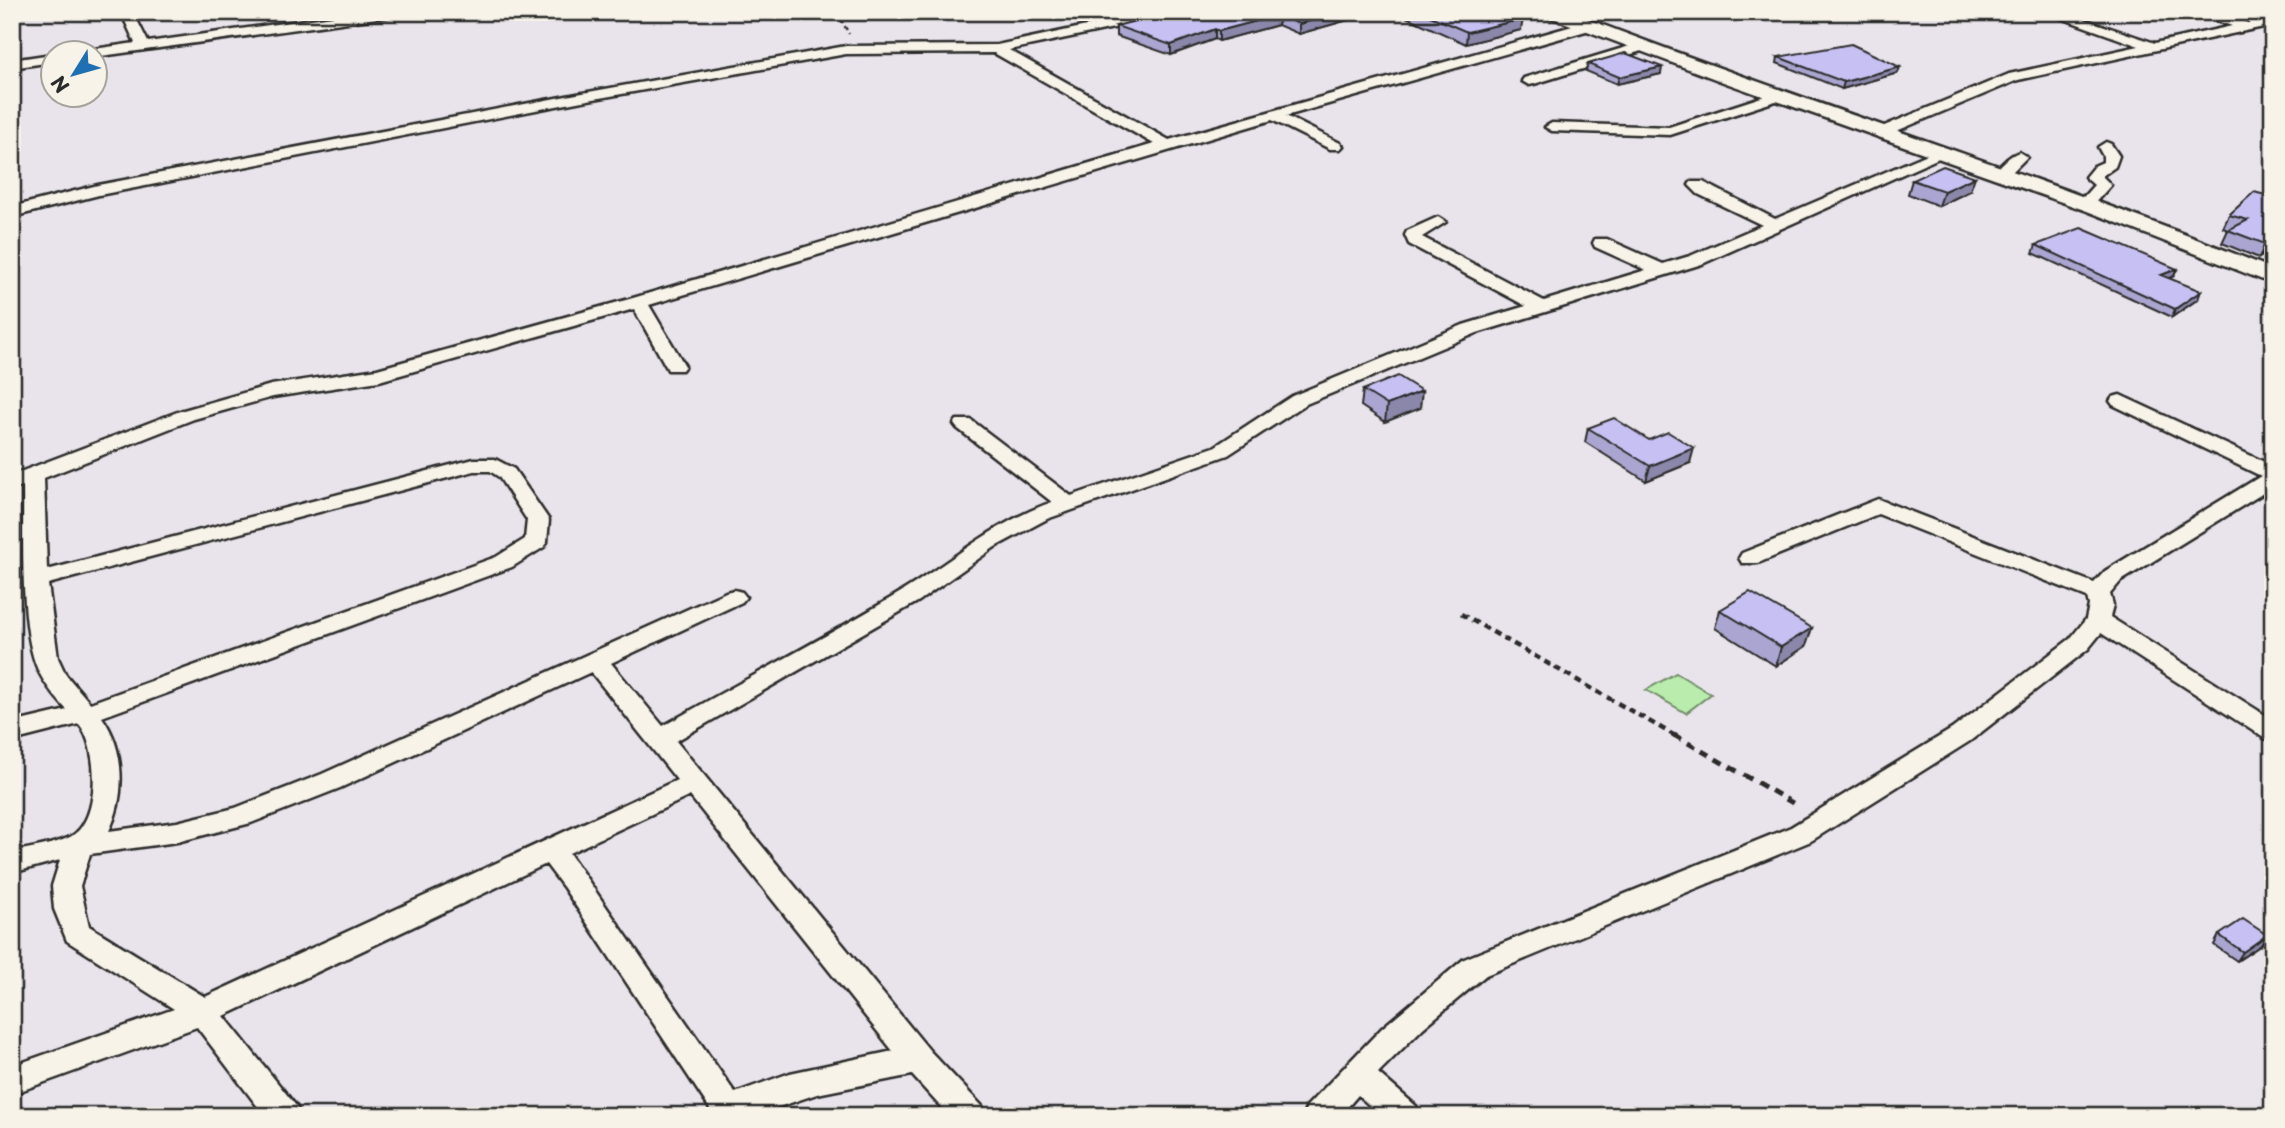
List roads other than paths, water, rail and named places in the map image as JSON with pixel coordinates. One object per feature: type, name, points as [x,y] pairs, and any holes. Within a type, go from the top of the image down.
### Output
[{"type":"street","points":[[127,12],[143,46]]},
{"type":"street","points":[[267,12],[276,28]]},
{"type":"street","points":[[108,51],[392,12]]},
{"type":"street","points":[[12,212],[98,190],[577,98],[846,50],[997,49],[1171,12]]},
{"type":"street","points":[[1553,12],[1777,96],[2002,173],[2268,271]]},
{"type":"street","points":[[2050,12],[2158,48]]},
{"type":"street","points":[[2197,12],[2249,27]]},
{"type":"street","points":[[2268,12],[2273,14]]},
{"type":"street","points":[[1882,132],[2014,77],[2273,21]]},
{"type":"street","points":[[284,1116],[204,1012],[78,933],[69,909],[66,886],[79,845],[95,832],[106,789],[106,760],[101,734],[47,662],[23,480],[187,415],[271,391],[379,375],[639,302],[1167,145],[1588,26]]},
{"type":"street","points":[[1529,81],[1643,46]]},
{"type":"street","points":[[997,49],[1167,145]]},
{"type":"street","points":[[12,64],[38,60]]},
{"type":"street","points":[[1552,127],[1671,131],[1777,96]]},
{"type":"street","points":[[1273,115],[1335,146]]},
{"type":"street","points":[[2086,203],[2103,185],[2093,177],[2099,169],[2110,164],[2111,156],[2106,147]]},
{"type":"street","points":[[659,740],[911,596],[1009,528],[1067,503],[1221,451],[1299,400],[1469,329],[1696,260],[1941,153]]},
{"type":"street","points":[[2002,173],[2019,157]]},
{"type":"street","points":[[1697,185],[1704,191],[1776,226]]},
{"type":"street","points":[[1438,222],[1418,230],[1413,235],[1415,240],[1542,307]]},
{"type":"street","points":[[1601,243],[1661,270]]},
{"type":"street","points":[[639,302],[675,366]]},
{"type":"street","points":[[2120,401],[2273,476]]},
{"type":"street","points":[[964,424],[1067,503]]},
{"type":"street","points":[[12,732],[85,714],[504,562],[536,542],[538,520],[507,473],[495,465],[474,465],[38,580]]},
{"type":"street","points":[[1319,1116],[1392,1035],[1434,997],[1475,967],[1788,839],[1961,735],[2079,644],[2113,576],[2273,476]]},
{"type":"street","points":[[1750,558],[1878,506],[2098,606],[2273,732]]},
{"type":"street","points":[[12,863],[79,845],[177,832],[241,816],[331,781],[734,597]]},
{"type":"street","points":[[596,661],[919,1060],[971,1116]]},
{"type":"street","points":[[12,1080],[204,1012],[694,783]]},
{"type":"street","points":[[550,850],[574,880],[726,1114],[770,1095],[819,1080],[919,1060]]},
{"type":"street","points":[[1357,1073],[1404,1116]]}]
